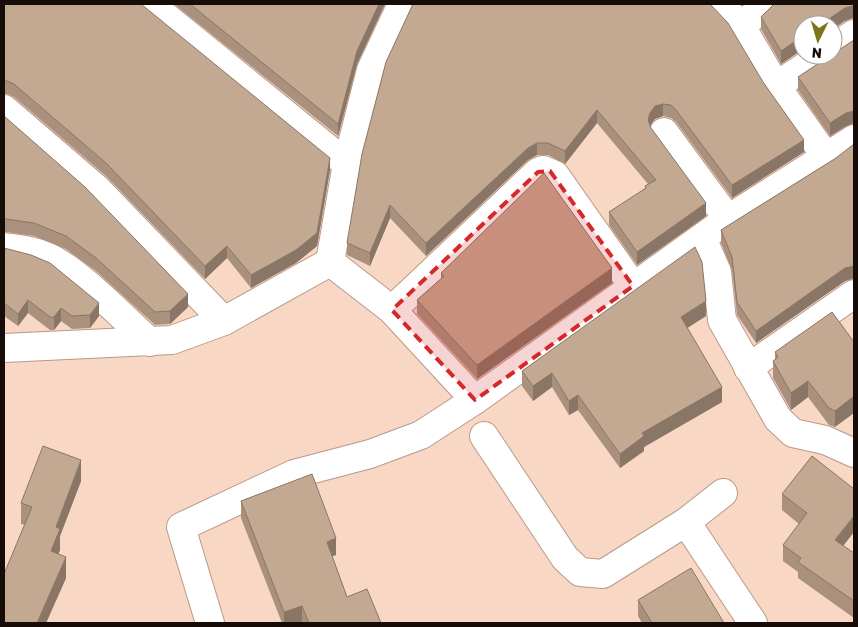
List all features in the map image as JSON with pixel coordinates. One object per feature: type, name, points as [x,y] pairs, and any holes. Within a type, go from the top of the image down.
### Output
[{"type":"street","points":[[150,4],[347,164]]},
{"type":"street","points":[[330,262],[347,164],[371,70],[402,4]]},
{"type":"street","points":[[720,4],[741,26],[776,86],[827,158]]},
{"type":"street","points":[[741,26],[767,4]]},
{"type":"street","points":[[843,41],[854,34]]},
{"type":"street","points":[[776,86],[808,65]]},
{"type":"street","points":[[4,109],[96,188],[224,321]]},
{"type":"street","points":[[664,132],[728,219]]},
{"type":"street","points":[[207,623],[181,527],[294,474],[370,454],[421,435],[476,400],[728,219],[854,140]]},
{"type":"street","points":[[392,310],[538,172],[544,170],[556,175],[633,286]]},
{"type":"street","points":[[702,238],[717,272],[722,320],[778,418],[793,433],[825,440],[854,453]]},
{"type":"street","points":[[4,248],[21,249],[46,256],[70,271],[150,342]]},
{"type":"street","points":[[4,348],[172,340],[224,321],[330,262]]},
{"type":"street","points":[[330,262],[392,310],[476,400]]},
{"type":"street","points":[[748,368],[854,294]]},
{"type":"street","points":[[484,436],[565,558],[580,572],[603,574],[686,522],[724,493]]},
{"type":"street","points":[[686,522],[753,623]]},
{"type":"highlighted area","points":[[550,171],[633,286],[475,400],[392,310],[538,172]]},
{"type":"building","points":[[4,4],[141,4],[330,158],[317,233],[296,250],[251,275],[227,246],[205,266],[106,163],[14,84],[4,81]]},
{"type":"building","points":[[190,4],[379,4],[357,51],[338,124]]},
{"type":"building","points":[[413,4],[710,4],[728,23],[763,82],[804,140],[732,185],[676,110],[671,105],[655,106],[648,120],[651,128],[706,203],[637,252],[609,212],[656,180],[597,110],[565,151],[548,143],[537,143],[528,148],[426,243],[390,205],[370,253],[347,243],[362,154],[386,62]]},
{"type":"building","points":[[774,4],[854,4],[854,6],[845,8],[835,15],[793,15],[793,43],[781,51],[761,17]]},
{"type":"building","points":[[854,40],[854,111],[846,113],[830,123],[798,77],[816,65],[843,65],[843,47]]},
{"type":"building","points":[[4,116],[85,187],[188,294],[170,311],[155,312],[96,258],[66,236],[34,223],[4,219]]},
{"type":"building","points":[[854,144],[854,266],[845,268],[756,331],[737,302],[732,257],[721,230],[836,158]]},
{"type":"building","points":[[544,173],[612,268],[477,365],[417,300],[444,276],[441,273]]},
{"type":"building","points":[[695,247],[702,262],[706,301],[681,317],[722,387],[642,433],[644,436],[620,454],[578,395],[569,401],[552,373],[533,386],[522,371]]},
{"type":"building","points":[[4,248],[31,255],[50,263],[99,303],[90,315],[72,316],[61,308],[54,317],[50,317],[28,300],[18,314],[4,303]]},
{"type":"building","points":[[832,312],[854,342],[854,396],[835,411],[829,408],[808,381],[791,393],[773,361],[778,357],[775,352]]},
{"type":"building","points":[[43,446],[81,460],[56,527],[60,529],[51,551],[66,557],[37,623],[4,623],[4,574],[32,507],[21,503]]},
{"type":"building","points":[[812,456],[854,489],[854,516],[835,540],[854,553],[854,601],[798,562],[801,558],[783,545],[807,513],[782,494]]},
{"type":"building","points":[[312,474],[336,538],[327,542],[347,597],[367,589],[381,623],[309,623],[302,606],[284,612],[241,501]]},
{"type":"building","points":[[691,568],[724,623],[652,623],[638,600]]}]
